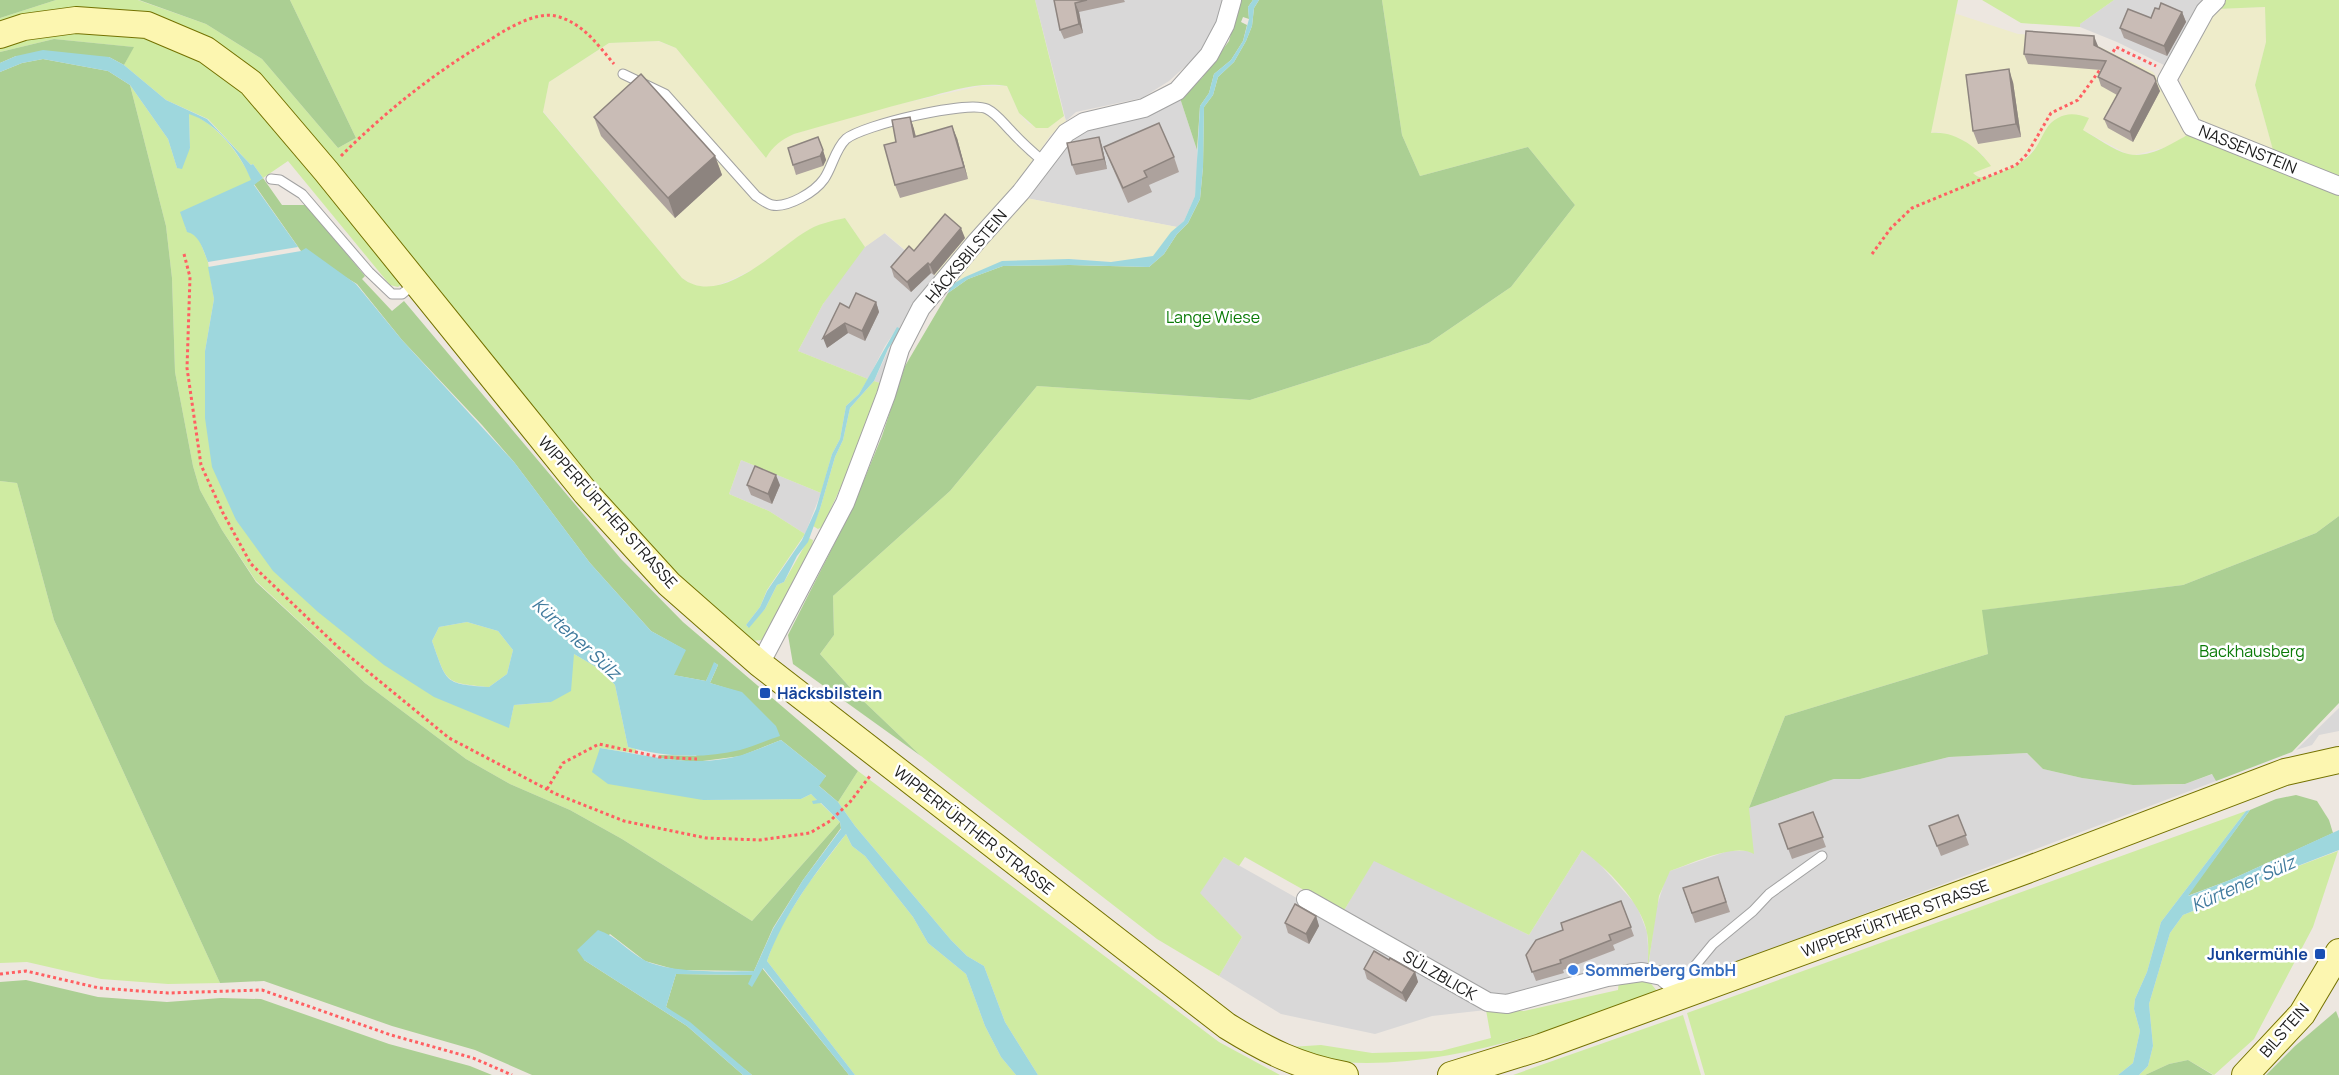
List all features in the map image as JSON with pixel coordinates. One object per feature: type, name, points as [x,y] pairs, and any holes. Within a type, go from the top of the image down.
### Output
[{"type":"main road","name":"WIPPERFÜRTHER STRASSE","points":[[0,35],[24,27],[76,20],[147,25],[206,50],[251,83],[326,171],[586,493],[669,584],[760,664],[1227,1026],[1269,1052],[1305,1065],[1345,1075]]},
{"type":"main road","name":"WIPPERFÜRTHER STRASSE","points":[[1451,1075],[1541,1047],[1682,992],[2027,870],[2285,772],[2339,760]]},
{"type":"main road","name":"BILSTEIN","points":[[2245,1075],[2302,1014],[2339,952]]},
{"type":"street","name":"HÄCKSBILSTEIN","points":[[760,664],[845,503],[886,395],[900,349],[921,308],[1066,133],[1084,122],[1144,108],[1177,92],[1209,56],[1225,25],[1232,0]]},
{"type":"street","points":[[2168,80],[2205,11],[2216,0]]},
{"type":"street","name":"NASSENSTEIN","points":[[2168,80],[2192,127],[2339,186]]},
{"type":"street","name":"SÜLZBLICK","points":[[1306,899],[1488,1002],[1507,1004],[1607,977],[1642,972],[1662,976],[1682,992]]},
{"type":"lane","points":[[623,74],[665,94],[756,196],[772,205],[789,203],[812,191],[824,181],[845,140],[876,126],[939,111],[970,107],[986,108],[998,116],[1029,150],[1044,162]]},
{"type":"lane","points":[[271,179],[280,180],[302,194],[369,272],[392,294],[402,294],[415,283]]},
{"type":"lane","points":[[1682,992],[1694,967],[1713,945],[1769,894],[1822,856]]},
{"type":"path","points":[[326,171],[368,129],[405,97],[447,66],[520,21],[554,15],[583,27],[623,74]]},
{"type":"path","points":[[1872,254],[1892,228],[1912,208],[2016,165],[2027,154],[2051,112],[2078,100],[2116,47],[2156,66],[2168,80]]},
{"type":"path","points":[[184,254],[190,277],[187,368],[201,465],[223,513],[252,564],[338,647],[449,738],[547,789],[624,821],[706,838],[760,840],[810,833],[830,821],[850,802],[883,760]]},
{"type":"path","points":[[547,789],[562,763],[598,744],[659,757],[696,759]]},
{"type":"path","points":[[0,974],[26,971],[99,988],[168,993],[262,990],[390,1035],[472,1058],[512,1075]]},
{"type":"shaded area","points":[[1035,0],[1223,0],[1217,24],[1200,53],[1169,81],[1142,98],[1076,112],[1066,121]]},
{"type":"shaded area","points":[[2114,0],[2209,0],[2168,67],[2080,27],[2080,24]]},
{"type":"shaded area","points":[[2265,7],[2266,42],[2255,85],[2273,150],[2199,119],[2187,106],[2180,79],[2180,71],[2202,26],[2217,9]]},
{"type":"shaded area","points":[[1954,13],[2018,34],[2071,37],[2098,46],[2153,72],[2165,90],[2173,113],[2189,134],[2167,147],[2135,155],[2127,154],[2083,130],[2088,118],[2051,122],[2038,145],[2021,162],[2007,170],[1983,178],[1975,175],[1972,173],[1984,156],[1961,139],[1938,132],[1931,133]]},
{"type":"shaded area","points":[[658,41],[676,48],[766,158],[772,148],[782,139],[794,134],[869,111],[980,86],[1007,86],[1019,113],[1029,124],[1048,128],[1064,116],[1066,121],[1050,136],[1007,201],[939,279],[885,233],[865,247],[845,218],[816,226],[754,269],[733,279],[713,287],[693,285],[682,278],[543,111],[549,82],[609,43]]},
{"type":"shaded area","points":[[1180,98],[1197,150],[1197,172],[1195,196],[1184,221],[1177,227],[1026,198],[1060,148],[1084,128]]},
{"type":"shaded area","points":[[1026,198],[1177,227],[1153,257],[1111,262],[1069,259],[951,285]]},
{"type":"shaded area","points":[[884,233],[939,279],[895,345],[880,383],[874,381],[900,330],[897,328],[868,379],[798,351],[823,304],[854,259],[865,247]]},
{"type":"shaded area","points":[[741,460],[821,493],[805,534],[769,511],[729,494]]},
{"type":"shaded area","points":[[2339,708],[2339,731],[2319,735],[2312,745],[2296,750]]},
{"type":"shaded area","points":[[2027,753],[2043,769],[2082,778],[2133,785],[2166,785],[2185,784],[2213,774],[2216,781],[1686,981],[1669,970],[1495,998],[1343,912],[1374,860],[1529,935],[1582,850],[1597,861],[1637,906],[1647,932],[1649,961],[1656,909],[1666,877],[1670,871],[1728,851],[1750,851],[1749,808],[1834,779],[1860,779],[1949,757]]},
{"type":"shaded area","points":[[1224,857],[1423,969],[1486,1010],[1432,1016],[1375,1034],[1281,1014],[1219,976],[1242,937],[1199,893]]},
{"type":"green space","points":[[0,0],[56,0],[0,18]]},
{"type":"green space","points":[[56,0],[138,0],[206,24],[262,59],[338,148],[356,138],[290,0],[1035,0],[1064,116],[1048,128],[1036,128],[1019,113],[1007,86],[976,86],[944,92],[794,134],[778,144],[766,158],[676,48],[659,41],[609,43],[549,82],[543,112],[682,278],[697,285],[713,286],[729,282],[762,263],[810,229],[845,218],[865,247],[823,304],[798,351],[868,379],[859,394],[846,406],[840,439],[832,454],[821,493],[741,460],[729,494],[769,511],[805,534],[767,590],[760,607],[746,625],[748,627],[765,609],[777,585],[784,582],[809,538],[813,540],[768,634],[763,640],[750,641],[692,593],[189,30],[0,26],[0,18]]},
{"type":"green space","points":[[139,0],[290,0],[356,138],[338,148],[262,59],[206,24]]},
{"type":"green space","points":[[1240,0],[1253,0],[1248,7],[1249,19],[1243,17],[1241,22],[1247,25],[1243,41],[1231,60],[1214,74],[1209,93],[1200,106],[1197,150],[1180,98],[1202,78],[1229,41]]},
{"type":"green space","name":"Lange Wiese","points":[[1259,0],[1382,0],[1402,135],[1420,176],[1528,147],[1575,205],[1511,287],[1429,343],[1250,400],[1037,386],[950,491],[833,596],[834,635],[820,654],[855,693],[921,756],[793,664],[788,635],[852,509],[882,436],[905,366],[948,293],[968,279],[1003,266],[1149,267],[1164,254],[1177,234],[1188,223],[1200,199],[1204,107],[1213,95],[1218,77],[1234,62],[1246,41],[1252,26],[1254,8]]},
{"type":"green space","points":[[1382,0],[1958,0],[1931,133],[1957,137],[1979,152],[1991,166],[1973,173],[1978,176],[1990,176],[2019,164],[2034,150],[2054,120],[2073,114],[2089,118],[2083,130],[2111,147],[2128,154],[2152,152],[2189,134],[2339,194],[2339,516],[2316,533],[2183,585],[1983,610],[1988,654],[1785,716],[1749,808],[1754,854],[1746,851],[1725,852],[1670,871],[1659,896],[1648,966],[1647,933],[1638,910],[1612,876],[1582,850],[1529,935],[1374,861],[1343,912],[1245,857],[1239,866],[1224,857],[1200,893],[1242,937],[1219,976],[1157,939],[921,756],[855,693],[820,654],[834,635],[833,596],[950,491],[1037,386],[1250,400],[1429,343],[1511,287],[1575,205],[1528,147],[1420,176],[1402,135]]},
{"type":"green space","points":[[1982,0],[2114,0],[2080,24],[2080,27],[2021,23]]},
{"type":"green space","points":[[2225,0],[2339,0],[2339,178],[2273,150],[2255,85],[2266,42],[2265,7],[2217,9]]},
{"type":"green space","points":[[77,31],[126,34],[144,38],[206,64],[266,111],[402,284],[398,287],[390,285],[288,161],[263,178],[253,164],[251,165],[208,119],[166,100],[124,65],[133,47],[54,39],[0,52],[0,45],[20,39]]},
{"type":"green space","points":[[54,39],[134,47],[124,65],[109,57],[16,56],[0,63],[0,52]]},
{"type":"green space","points":[[43,59],[108,71],[130,85],[166,226],[172,278],[175,372],[193,466],[200,490],[222,530],[256,582],[365,683],[466,759],[510,784],[570,810],[622,839],[752,921],[840,822],[841,828],[803,880],[773,928],[754,971],[677,970],[645,961],[610,934],[584,960],[687,1026],[743,1075],[532,1075],[475,1050],[392,1026],[264,981],[220,983],[54,620],[17,483],[0,481],[0,72],[22,63]]},
{"type":"green space","points":[[130,85],[168,139],[177,168],[190,148],[189,113],[209,124],[226,140],[252,180],[185,226],[187,231],[199,239],[208,262],[214,299],[205,351],[236,520],[509,727],[514,705],[551,702],[574,654],[603,671],[615,685],[628,747],[636,749],[635,753],[600,748],[703,800],[801,799],[811,794],[840,822],[752,921],[622,839],[570,810],[510,784],[466,759],[365,683],[256,581],[222,530],[200,490],[193,466],[175,372],[172,278],[166,226]]},
{"type":"green space","points":[[263,178],[282,205],[306,205],[365,276],[362,279],[392,311],[404,301],[621,559],[683,622],[858,771],[838,802],[818,785],[826,776],[781,740],[741,756],[695,762],[658,758],[659,755],[696,756],[742,693],[710,683],[718,665],[715,663],[706,681],[673,675],[685,650],[651,631],[590,563],[514,462],[402,340],[357,284],[301,251],[254,184]]},
{"type":"green space","points":[[874,381],[880,383],[861,438],[822,527],[818,529],[813,526],[835,457],[843,440],[850,408]]},
{"type":"green space","points":[[0,481],[17,483],[54,620],[220,983],[168,984],[101,979],[27,962],[0,963]]},
{"type":"green space","name":"Backhausberg","points":[[2339,516],[2339,703],[2292,752],[2216,781],[2212,774],[2185,784],[2133,785],[2082,778],[2043,769],[2027,753],[1949,757],[1860,779],[1834,779],[1749,808],[1785,716],[1988,654],[1982,610],[2183,585],[2316,533]]},
{"type":"green space","points":[[467,622],[498,631],[513,650],[507,674],[489,687],[463,684],[449,678],[441,665],[432,641],[439,627]]},
{"type":"green space","points":[[858,771],[1219,1042],[1280,1075],[1038,1075],[1005,1022],[984,966],[967,956],[951,940],[855,826],[838,802]]},
{"type":"green space","points":[[2296,795],[2317,801],[2329,820],[2333,833],[2230,880],[2187,896],[2250,810],[2276,799]]},
{"type":"green space","points":[[2246,811],[2161,922],[2147,972],[2135,999],[2134,1009],[2140,1031],[2133,1063],[2118,1075],[1705,1075],[1687,1013]]},
{"type":"green space","points":[[846,834],[852,846],[865,856],[913,917],[928,943],[966,974],[985,1026],[1001,1057],[1016,1075],[855,1075],[767,961],[778,931],[808,884]]},
{"type":"green space","points":[[2338,851],[2313,927],[2254,1039],[2214,1075],[2188,1060],[2139,1075],[2148,1066],[2153,1046],[2149,1004],[2170,933],[2183,915],[2238,893],[2259,881]]},
{"type":"green space","points":[[762,968],[849,1075],[752,1075],[666,1007],[676,974],[752,975]]},
{"type":"green space","points":[[26,980],[98,997],[167,1002],[221,998],[261,999],[389,1044],[470,1066],[492,1075],[0,1075],[0,982]]},
{"type":"green space","points":[[1619,980],[1648,980],[1657,991],[1534,1034],[1449,1055],[1406,1061],[1363,1063],[1320,1060],[1290,1047],[1321,1045],[1372,1053],[1441,1051],[1491,1038],[1486,1010],[1524,1011],[1618,990]]},
{"type":"green space","points":[[2336,1011],[2339,1019],[2339,1075],[2266,1075],[2295,1046]]},
{"type":"green space","points":[[1683,1015],[1701,1075],[1513,1075]]},
{"type":"green space","points":[[2188,1060],[2213,1075],[2145,1075],[2169,1064]]},
{"type":"water","points":[[1253,0],[1259,0],[1254,8],[1252,26],[1246,41],[1234,62],[1218,77],[1213,95],[1204,107],[1200,199],[1188,223],[1177,234],[1164,254],[1149,267],[1003,266],[968,279],[948,293],[951,285],[1002,261],[1069,259],[1111,262],[1153,256],[1171,232],[1184,221],[1195,196],[1200,106],[1209,93],[1214,74],[1231,60],[1243,41],[1249,19],[1248,7]]},
{"type":"water","points":[[43,50],[109,57],[124,65],[166,100],[207,119],[251,165],[253,164],[263,178],[254,185],[298,247],[208,262],[198,240],[187,232],[180,212],[251,180],[241,160],[227,141],[209,124],[189,114],[190,148],[182,169],[177,168],[168,139],[130,85],[108,71],[43,59],[22,63],[0,72],[0,63],[16,56]]},
{"type":"water","name":"Kürtener Sülz","points":[[306,248],[356,284],[402,340],[514,462],[590,563],[651,631],[686,650],[674,675],[706,681],[714,662],[718,665],[710,683],[742,692],[776,726],[780,736],[745,749],[712,755],[670,755],[628,747],[615,685],[603,671],[574,654],[571,691],[551,702],[514,705],[509,728],[434,697],[384,665],[318,612],[273,571],[236,520],[212,467],[205,418],[205,351],[214,299],[208,267],[301,251]],"holes":[[[467,622],[498,631],[513,650],[507,674],[489,687],[463,684],[449,679],[432,641],[439,627]]]},
{"type":"water","points":[[897,327],[901,329],[888,349],[874,381],[850,408],[843,440],[835,457],[808,542],[797,556],[784,582],[777,585],[765,609],[749,628],[746,625],[802,540],[816,509],[832,454],[840,439],[846,406],[859,394]]},
{"type":"water","points":[[781,740],[826,776],[819,786],[838,802],[855,826],[951,940],[967,956],[984,966],[1005,1022],[1038,1075],[1016,1075],[1001,1057],[985,1026],[966,974],[928,943],[913,917],[865,856],[852,846],[846,834],[791,910],[767,961],[855,1075],[849,1075],[763,968],[752,987],[748,984],[752,975],[676,974],[666,1007],[690,1022],[752,1075],[743,1075],[687,1026],[584,960],[577,950],[598,930],[654,964],[697,971],[754,971],[773,929],[803,880],[841,829],[840,822],[821,803],[813,804],[812,801],[817,800],[811,794],[801,799],[703,800],[608,784],[592,772],[600,748],[653,757],[707,761],[742,755]]},
{"type":"water","name":"Kürtener Sülz","points":[[2250,810],[2188,896],[2230,880],[2339,830],[2339,850],[2259,881],[2238,893],[2183,915],[2170,933],[2149,1004],[2153,1046],[2148,1066],[2139,1075],[2118,1075],[2133,1063],[2140,1031],[2134,1009],[2135,999],[2147,972],[2161,922],[2246,811]]},
{"type":"building","points":[[1054,0],[1087,0],[1075,3],[1079,24],[1060,30]]},
{"type":"building","points":[[2161,3],[2182,12],[2164,46],[2120,28],[2128,9],[2151,18],[2155,8],[2159,9]]},
{"type":"building","points":[[2026,31],[2094,36],[2094,45],[2154,76],[2156,81],[2130,132],[2104,119],[2121,88],[2098,77],[2106,61],[2024,54]]},
{"type":"building","points":[[2009,69],[2016,124],[1973,131],[1966,75]]},
{"type":"building","points":[[641,74],[715,156],[668,198],[594,117]]},
{"type":"building","points":[[910,117],[914,137],[952,126],[964,167],[895,185],[884,145],[896,142],[892,120]]},
{"type":"building","points":[[1159,123],[1174,157],[1144,171],[1147,177],[1123,188],[1104,147]]},
{"type":"building","points":[[818,137],[823,150],[820,156],[793,165],[788,148]]},
{"type":"building","points":[[1099,137],[1104,159],[1072,165],[1067,143]]},
{"type":"building","points":[[945,214],[961,228],[930,265],[928,263],[907,282],[891,267],[909,246],[914,251]]},
{"type":"building","points":[[856,293],[876,302],[862,331],[845,323],[823,338],[840,303],[849,308]]},
{"type":"building","points":[[755,466],[776,475],[768,494],[747,485]]},
{"type":"building","points":[[1813,812],[1823,837],[1788,849],[1779,824]]},
{"type":"building","points":[[1958,815],[1966,835],[1937,846],[1929,826]]},
{"type":"building","points":[[1718,877],[1726,902],[1692,913],[1683,888]]},
{"type":"building","points":[[1621,901],[1631,927],[1609,935],[1611,940],[1560,960],[1561,963],[1532,972],[1526,955],[1536,940],[1563,930],[1561,923]]},
{"type":"building","points":[[1295,904],[1316,916],[1306,934],[1285,923]]},
{"type":"building","points":[[1374,951],[1415,972],[1402,993],[1364,969]]},
{"type":"place","name":"Häcksbilstein","points":[[765,693]]},
{"type":"place","name":"Junkermühle","points":[[2320,954]]},
{"type":"place","name":"Sommerberg GmbH","points":[[1573,970]]}]
